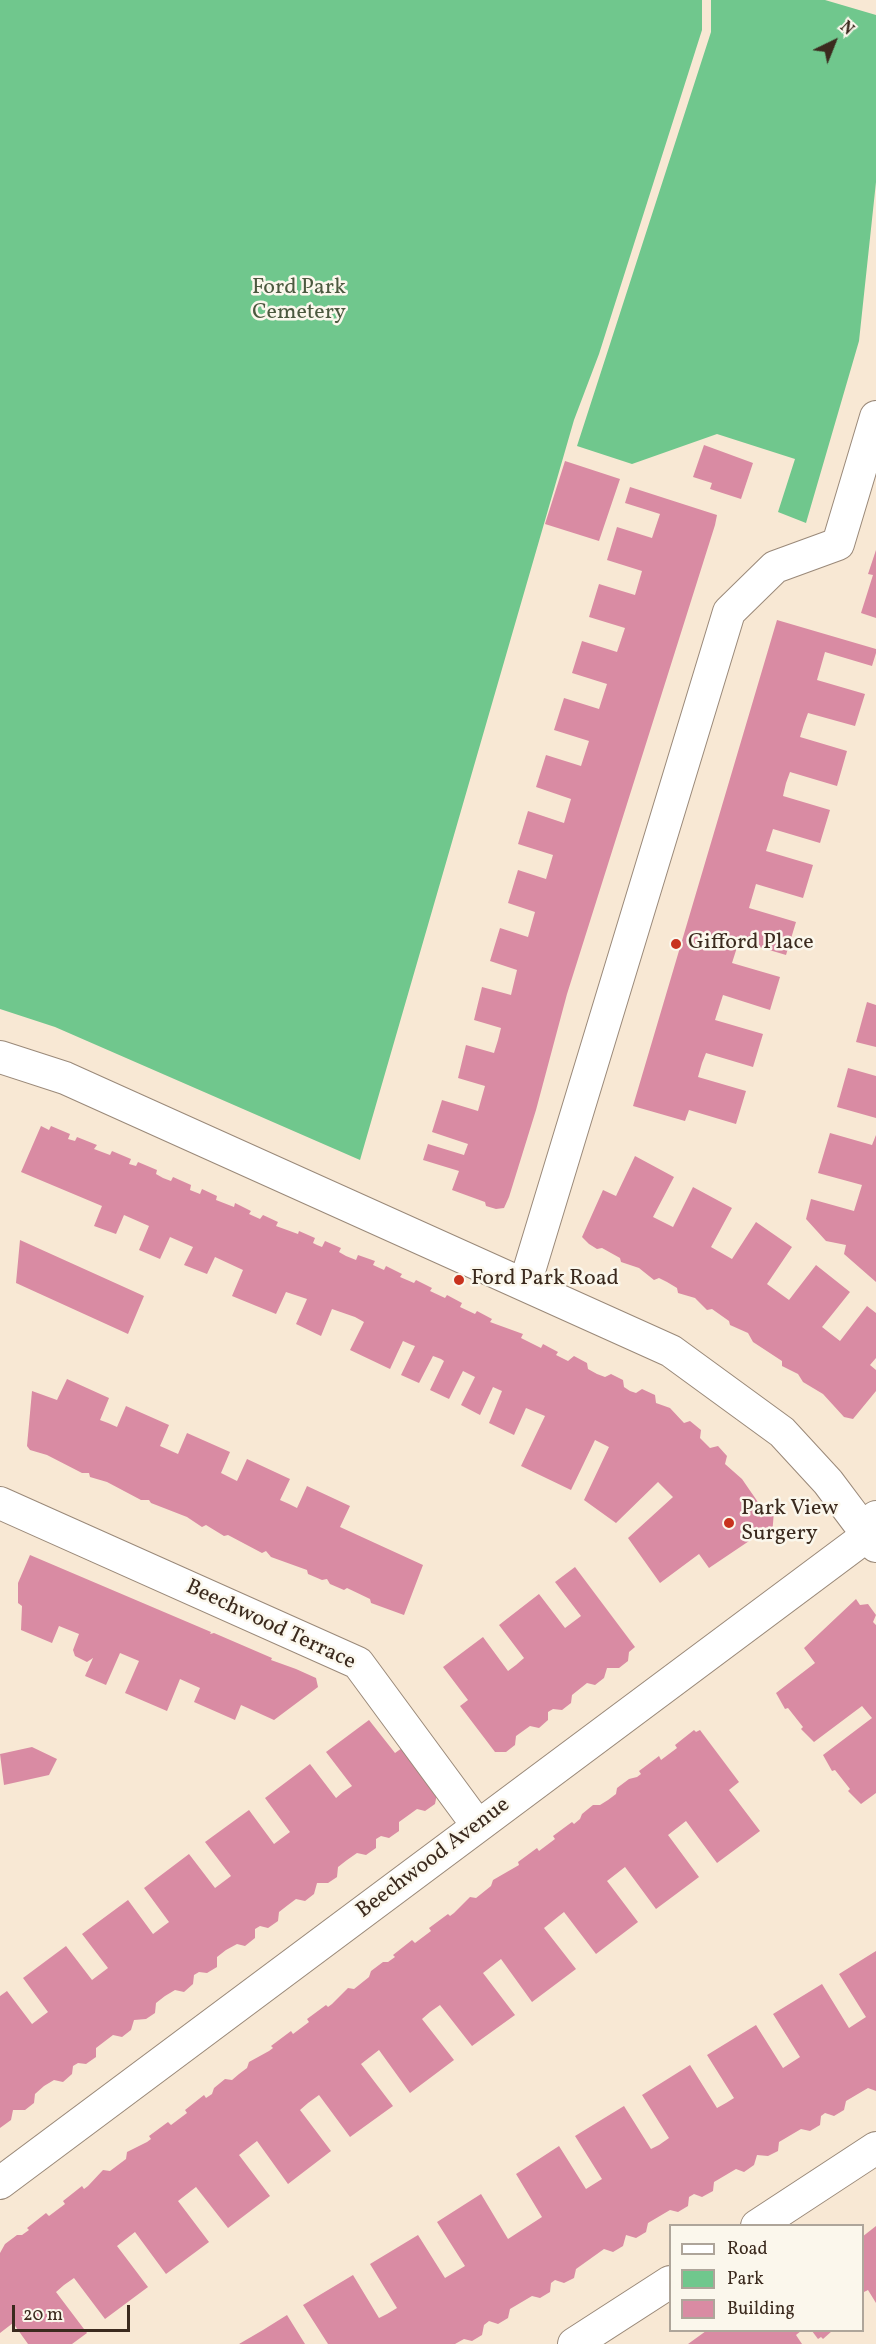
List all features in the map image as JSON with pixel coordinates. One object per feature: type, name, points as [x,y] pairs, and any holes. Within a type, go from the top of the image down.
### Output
[{"type":"street","points":[[525,1284],[729,612],[775,567],[838,544],[874,433]]},
{"type":"street","points":[[0,1057],[65,1078],[671,1351],[728,1390],[782,1432],[873,1533]]},
{"type":"street","name":"Beechwood Terrace","points":[[0,1503],[358,1663],[478,1826]]},
{"type":"street","name":"Beechwood Avenue","points":[[0,2183],[873,1533]]},
{"type":"street","points":[[760,2224],[876,2148]]},
{"type":"street","points":[[574,2344],[669,2283]]},
{"type":"green space","name":"Ford Park Cemetery","points":[[0,0],[702,0],[702,30],[599,354],[574,420],[360,1160],[55,1027],[0,1009]]},
{"type":"green space","points":[[711,0],[825,0],[876,15],[876,182],[859,341],[806,523],[778,512],[795,459],[717,434],[632,464],[577,446],[711,32]]},
{"type":"building","points":[[704,445],[753,463],[741,499],[710,489],[712,483],[693,477]]},
{"type":"building","points":[[565,461],[620,479],[599,541],[545,524]]},
{"type":"building","points":[[630,487],[717,515],[567,994],[536,1110],[509,1197],[504,1208],[496,1209],[486,1206],[485,1202],[452,1190],[459,1171],[423,1160],[428,1144],[464,1155],[468,1144],[432,1132],[442,1100],[478,1111],[485,1086],[458,1078],[466,1045],[494,1053],[498,1040],[501,1028],[474,1020],[482,987],[511,995],[517,970],[490,961],[500,928],[528,937],[535,912],[508,903],[518,870],[546,879],[553,855],[518,844],[528,811],[564,823],[571,799],[536,787],[546,755],[581,766],[589,741],[554,730],[564,698],[599,709],[607,684],[572,673],[582,641],[617,652],[625,628],[589,617],[599,584],[635,595],[642,571],[607,560],[617,527],[652,538],[660,514],[625,503]]},
{"type":"building","points":[[876,550],[876,618],[861,613],[873,575],[868,574]]},
{"type":"building","points":[[777,620],[876,649],[876,653],[872,666],[825,652],[817,680],[865,694],[855,726],[808,713],[800,737],[847,751],[837,786],[790,772],[786,783],[783,796],[830,810],[820,843],[773,829],[766,851],[813,865],[803,898],[756,884],[749,908],[796,922],[786,955],[739,941],[732,963],[780,977],[770,1010],[723,995],[715,1020],[763,1034],[753,1067],[706,1053],[702,1063],[698,1077],[746,1091],[736,1124],[689,1110],[685,1121],[633,1106]]},
{"type":"building","points":[[867,1002],[876,1005],[876,1047],[856,1042]]},
{"type":"building","points":[[848,1068],[876,1076],[876,1118],[837,1107]]},
{"type":"building","points":[[41,1126],[49,1130],[51,1126],[70,1134],[68,1139],[75,1141],[77,1137],[97,1145],[94,1149],[110,1155],[112,1151],[131,1159],[129,1164],[136,1166],[138,1162],[157,1170],[156,1174],[163,1178],[171,1181],[173,1177],[191,1185],[190,1190],[200,1194],[202,1189],[217,1196],[216,1200],[234,1207],[235,1203],[251,1211],[249,1214],[260,1219],[263,1215],[278,1222],[276,1226],[298,1234],[299,1231],[315,1238],[313,1243],[317,1245],[322,1247],[325,1241],[341,1248],[339,1252],[356,1260],[358,1255],[375,1261],[373,1265],[384,1270],[386,1266],[402,1274],[400,1277],[414,1283],[416,1280],[432,1288],[430,1291],[445,1298],[447,1295],[462,1303],[460,1307],[475,1314],[477,1311],[492,1319],[490,1322],[523,1334],[521,1338],[541,1348],[543,1344],[558,1352],[556,1355],[568,1361],[574,1356],[587,1363],[588,1369],[597,1374],[605,1377],[611,1374],[623,1380],[624,1387],[630,1391],[636,1393],[642,1389],[655,1395],[656,1403],[670,1408],[684,1423],[690,1421],[701,1430],[700,1438],[710,1448],[718,1446],[727,1456],[725,1464],[742,1479],[762,1508],[774,1511],[772,1536],[758,1535],[709,1568],[699,1554],[660,1583],[628,1538],[673,1497],[658,1482],[616,1523],[584,1500],[609,1447],[595,1440],[571,1490],[521,1466],[545,1416],[526,1408],[514,1435],[489,1423],[502,1391],[493,1387],[480,1415],[461,1405],[475,1377],[463,1371],[449,1399],[430,1390],[444,1361],[441,1359],[433,1356],[419,1383],[401,1375],[415,1346],[403,1341],[390,1369],[350,1350],[364,1322],[355,1317],[332,1309],[321,1336],[296,1324],[307,1299],[286,1292],[276,1314],[232,1296],[243,1270],[215,1257],[207,1274],[184,1265],[193,1247],[170,1237],[160,1259],[139,1250],[149,1226],[124,1215],[116,1234],[94,1226],[102,1206],[21,1172]]},
{"type":"building","points":[[830,1133],[872,1145],[876,1135],[876,1282],[844,1254],[846,1245],[826,1241],[806,1219],[811,1199],[854,1211],[862,1185],[818,1173]]},
{"type":"building","points":[[635,1156],[674,1177],[653,1217],[673,1227],[693,1187],[732,1208],[711,1247],[732,1259],[756,1222],[792,1247],[767,1284],[789,1300],[816,1265],[850,1292],[822,1327],[840,1341],[867,1306],[876,1313],[876,1358],[870,1365],[876,1370],[876,1391],[853,1419],[844,1417],[823,1394],[803,1382],[798,1374],[782,1366],[782,1361],[753,1342],[748,1333],[730,1325],[729,1321],[712,1309],[707,1310],[695,1298],[678,1293],[677,1288],[667,1282],[659,1278],[654,1280],[639,1268],[621,1262],[620,1258],[602,1248],[597,1249],[582,1237],[603,1190],[616,1196]]},
{"type":"building","points":[[20,1240],[144,1296],[128,1334],[16,1283]]},
{"type":"building","points":[[67,1379],[109,1398],[100,1420],[117,1427],[126,1406],[169,1425],[160,1446],[178,1454],[187,1433],[230,1452],[221,1473],[237,1481],[247,1459],[290,1479],[280,1500],[297,1508],[307,1486],[350,1506],[340,1527],[423,1565],[404,1615],[371,1603],[370,1599],[347,1588],[344,1590],[330,1584],[327,1579],[322,1580],[308,1574],[307,1570],[271,1557],[266,1551],[262,1553],[206,1525],[202,1527],[187,1517],[151,1503],[149,1500],[141,1500],[107,1482],[90,1477],[89,1473],[82,1473],[47,1455],[30,1450],[27,1446],[32,1391],[57,1400]]},
{"type":"building","points":[[30,1555],[316,1678],[318,1687],[274,1720],[241,1705],[235,1720],[194,1702],[200,1688],[180,1679],[167,1711],[125,1693],[139,1661],[120,1653],[106,1685],[85,1676],[93,1658],[87,1662],[75,1656],[73,1650],[79,1634],[59,1626],[52,1643],[21,1630],[22,1606],[18,1603],[18,1583]]},
{"type":"building","points":[[575,1567],[635,1647],[629,1652],[628,1661],[619,1668],[607,1668],[604,1678],[595,1685],[587,1683],[572,1695],[571,1703],[562,1710],[553,1709],[548,1712],[548,1720],[539,1728],[530,1726],[516,1736],[515,1745],[506,1752],[495,1752],[460,1706],[468,1700],[443,1667],[483,1637],[508,1671],[516,1665],[524,1658],[499,1625],[539,1594],[565,1628],[581,1616],[555,1582]]},
{"type":"building","points":[[856,1599],[860,1605],[868,1604],[876,1615],[873,1622],[876,1625],[876,1793],[861,1804],[848,1791],[850,1789],[835,1770],[832,1771],[823,1755],[872,1718],[862,1706],[814,1742],[801,1729],[803,1727],[788,1708],[785,1709],[776,1693],[815,1663],[804,1648]]},
{"type":"building","points":[[369,1720],[395,1753],[402,1748],[437,1794],[435,1804],[425,1811],[417,1809],[399,1822],[399,1831],[389,1838],[381,1836],[376,1839],[376,1848],[366,1855],[357,1853],[347,1860],[338,1867],[337,1877],[328,1883],[317,1883],[314,1894],[305,1901],[296,1899],[279,1912],[278,1921],[268,1928],[260,1926],[255,1929],[255,1938],[245,1946],[237,1944],[226,1950],[217,1957],[217,1967],[207,1973],[199,1972],[194,1975],[193,1984],[184,1992],[175,1990],[165,1996],[156,2003],[155,2013],[146,2019],[134,2020],[131,2030],[122,2037],[113,2035],[96,2048],[96,2057],[86,2064],[78,2063],[73,2066],[72,2074],[63,2082],[54,2080],[44,2086],[35,2094],[34,2103],[25,2110],[13,2110],[11,2120],[0,2128],[0,1996],[7,1991],[32,2024],[48,2012],[23,1978],[66,1946],[92,1980],[108,1968],[82,1934],[128,1900],[153,1934],[169,1922],[144,1888],[189,1854],[215,1888],[231,1876],[205,1842],[249,1810],[274,1844],[290,1832],[265,1798],[310,1764],[336,1798],[352,1786],[326,1752]]},
{"type":"building","points":[[694,1730],[696,1732],[700,1730],[739,1782],[729,1790],[760,1831],[717,1863],[686,1821],[668,1835],[699,1877],[656,1909],[625,1867],[607,1881],[638,1922],[596,1954],[564,1912],[544,1928],[576,1969],[532,2002],[501,1959],[483,1973],[515,2015],[472,2046],[440,2005],[422,2019],[454,2060],[410,2093],[379,2050],[361,2064],[393,2106],[350,2137],[319,2095],[300,2110],[331,2151],[288,2184],[257,2141],[239,2155],[270,2196],[228,2228],[196,2187],[178,2201],[209,2242],[166,2274],[135,2232],[117,2246],[148,2287],[105,2319],[74,2278],[56,2292],[87,2333],[72,2344],[28,2344],[13,2323],[0,2333],[0,2253],[5,2244],[29,2230],[27,2228],[46,2213],[49,2216],[65,2204],[63,2201],[82,2186],[84,2189],[88,2186],[103,2170],[110,2171],[126,2159],[127,2152],[147,2142],[151,2139],[149,2136],[168,2122],[171,2125],[187,2113],[185,2110],[204,2095],[206,2098],[212,2094],[214,2088],[225,2079],[232,2080],[247,2068],[249,2062],[269,2051],[273,2048],[271,2046],[291,2031],[293,2034],[309,2022],[307,2019],[326,2005],[328,2007],[332,2004],[348,1988],[354,1989],[369,1977],[371,1971],[395,1957],[393,1955],[412,1940],[415,1943],[431,1931],[429,1928],[448,1914],[450,1916],[454,1913],[470,1897],[476,1898],[491,1886],[493,1880],[519,1865],[518,1862],[537,1848],[539,1851],[555,1839],[553,1836],[572,1822],[574,1824],[593,1805],[600,1805],[608,1800],[616,1794],[617,1788],[641,1774],[639,1771],[659,1756],[661,1760],[677,1748],[675,1745]]},
{"type":"building","points":[[32,1747],[57,1759],[49,1775],[4,1785],[0,1754]]},
{"type":"building","points":[[876,1951],[876,2091],[868,2088],[846,2101],[844,2110],[834,2116],[825,2113],[821,2116],[820,2125],[810,2131],[801,2129],[779,2142],[778,2151],[768,2156],[757,2155],[754,2165],[744,2172],[736,2169],[714,2182],[713,2191],[702,2197],[694,2194],[689,2197],[688,2206],[678,2212],[670,2210],[648,2223],[646,2232],[636,2238],[626,2235],[623,2246],[613,2252],[604,2249],[576,2269],[574,2278],[564,2283],[555,2280],[551,2283],[550,2292],[540,2298],[532,2296],[510,2309],[508,2318],[498,2324],[489,2321],[484,2325],[482,2335],[472,2341],[464,2339],[455,2344],[328,2344],[303,2305],[353,2275],[379,2318],[397,2308],[370,2264],[418,2235],[445,2278],[465,2266],[437,2222],[481,2194],[508,2239],[542,2217],[516,2174],[559,2146],[586,2189],[602,2179],[575,2136],[624,2106],[651,2149],[659,2145],[669,2138],[642,2095],[690,2065],[717,2108],[726,2103],[734,2098],[707,2055],[756,2025],[783,2068],[800,2057],[773,2014],[822,1984],[849,2028],[866,2017],[839,1974]]},
{"type":"building","points":[[876,2226],[876,2303],[868,2290],[864,2292],[864,2235]]},
{"type":"building","points":[[287,2315],[305,2344],[239,2344],[263,2330]]},
{"type":"building","points":[[705,2332],[800,2332],[796,2335],[802,2344],[688,2344]]},
{"type":"building","points":[[813,2332],[831,2332],[823,2339],[821,2337],[818,2339]]},
{"type":"place","name":"Gifford Place","points":[[676,944]]},
{"type":"place","name":"Ford Park Road","points":[[459,1280]]},
{"type":"place","name":"Park View Surgery","points":[[729,1523]]}]
